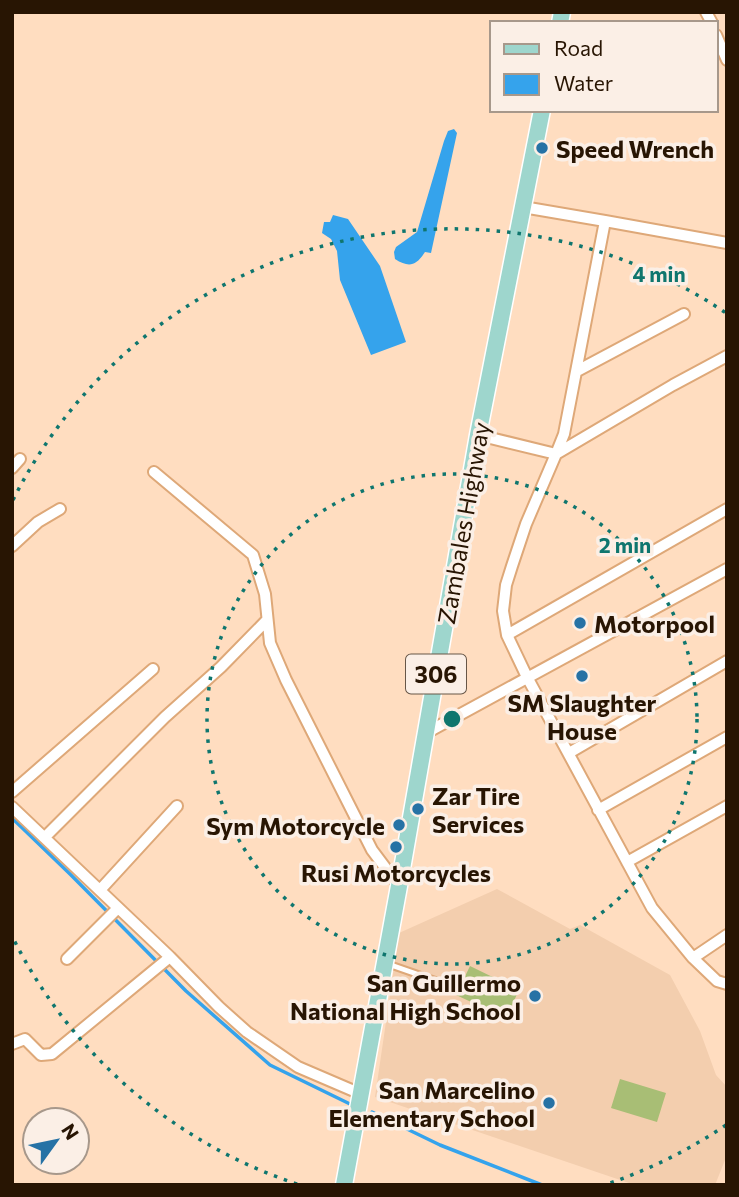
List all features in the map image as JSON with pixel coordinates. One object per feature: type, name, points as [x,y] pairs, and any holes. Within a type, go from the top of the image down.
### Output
[{"type":"main road","name":"Zambales Highway","points":[[344,1185],[478,435],[542,112]]},
{"type":"street","points":[[718,40],[727,60]]},
{"type":"street","points":[[523,207],[727,243]]},
{"type":"street","points":[[605,221],[564,434],[526,524],[506,585],[503,611],[507,635],[527,677],[652,908],[693,958],[717,981],[727,984]]},
{"type":"street","points":[[577,371],[684,314]]},
{"type":"street","points":[[478,435],[556,454],[727,356]]},
{"type":"street","points":[[154,472],[253,555],[265,594],[270,643],[286,680],[372,850],[399,886]]},
{"type":"street","points":[[12,546],[38,522],[60,509]]},
{"type":"street","points":[[507,635],[727,509]]},
{"type":"street","points":[[426,733],[727,569]]},
{"type":"street","points":[[45,837],[164,717],[221,667],[267,620]]},
{"type":"street","points":[[569,753],[727,661]]},
{"type":"street","points":[[12,792],[153,669]]},
{"type":"street","points":[[598,810],[727,737]]},
{"type":"street","points":[[100,890],[177,806]]},
{"type":"street","points":[[627,862],[727,806]]},
{"type":"street","points":[[12,807],[100,890],[113,913],[247,1032],[298,1067],[360,1094]]},
{"type":"street","points":[[67,959],[113,913]]},
{"type":"street","points":[[693,958],[727,935]]},
{"type":"street","points":[[12,1044],[25,1039],[41,1055],[52,1054],[165,961]]},
{"type":"lane","points":[[385,963],[454,987]]},
{"type":"shaded area","points":[[497,889],[570,929],[580,925],[670,975],[700,1031],[716,1075],[727,1087],[727,1155],[715,1185],[635,1185],[375,1097],[399,933]]},
{"type":"green space","points":[[470,966],[519,990],[506,1018],[456,995]]},
{"type":"green space","points":[[620,1079],[666,1093],[657,1122],[611,1108]]},
{"type":"water","points":[[454,129],[457,133],[431,253],[425,252],[412,264],[404,264],[395,259],[394,252],[396,247],[417,232],[444,141],[448,131]]},
{"type":"water","points":[[333,215],[348,219],[380,266],[406,342],[371,355],[340,280],[337,251],[331,239],[322,233],[324,222],[330,222]]},
{"type":"waterway","points":[[12,818],[186,991],[270,1065],[350,1104]]},
{"type":"waterway","points":[[372,1112],[440,1145],[542,1185]]},
{"type":"place","name":"Speed Wrench","points":[[542,148]]},
{"type":"place","name":"Motorpool","points":[[580,623]]},
{"type":"place","name":"SM Slaughter House","points":[[582,676]]},
{"type":"place","name":"Zar Tire Services","points":[[418,809]]},
{"type":"place","name":"Sym Motorcycle","points":[[399,825]]},
{"type":"place","name":"Rusi Motorcycles","points":[[396,847]]},
{"type":"place","name":"San Guillermo National High School","points":[[535,996]]},
{"type":"place","name":"San Marcelino Elementary School","points":[[549,1103]]}]
